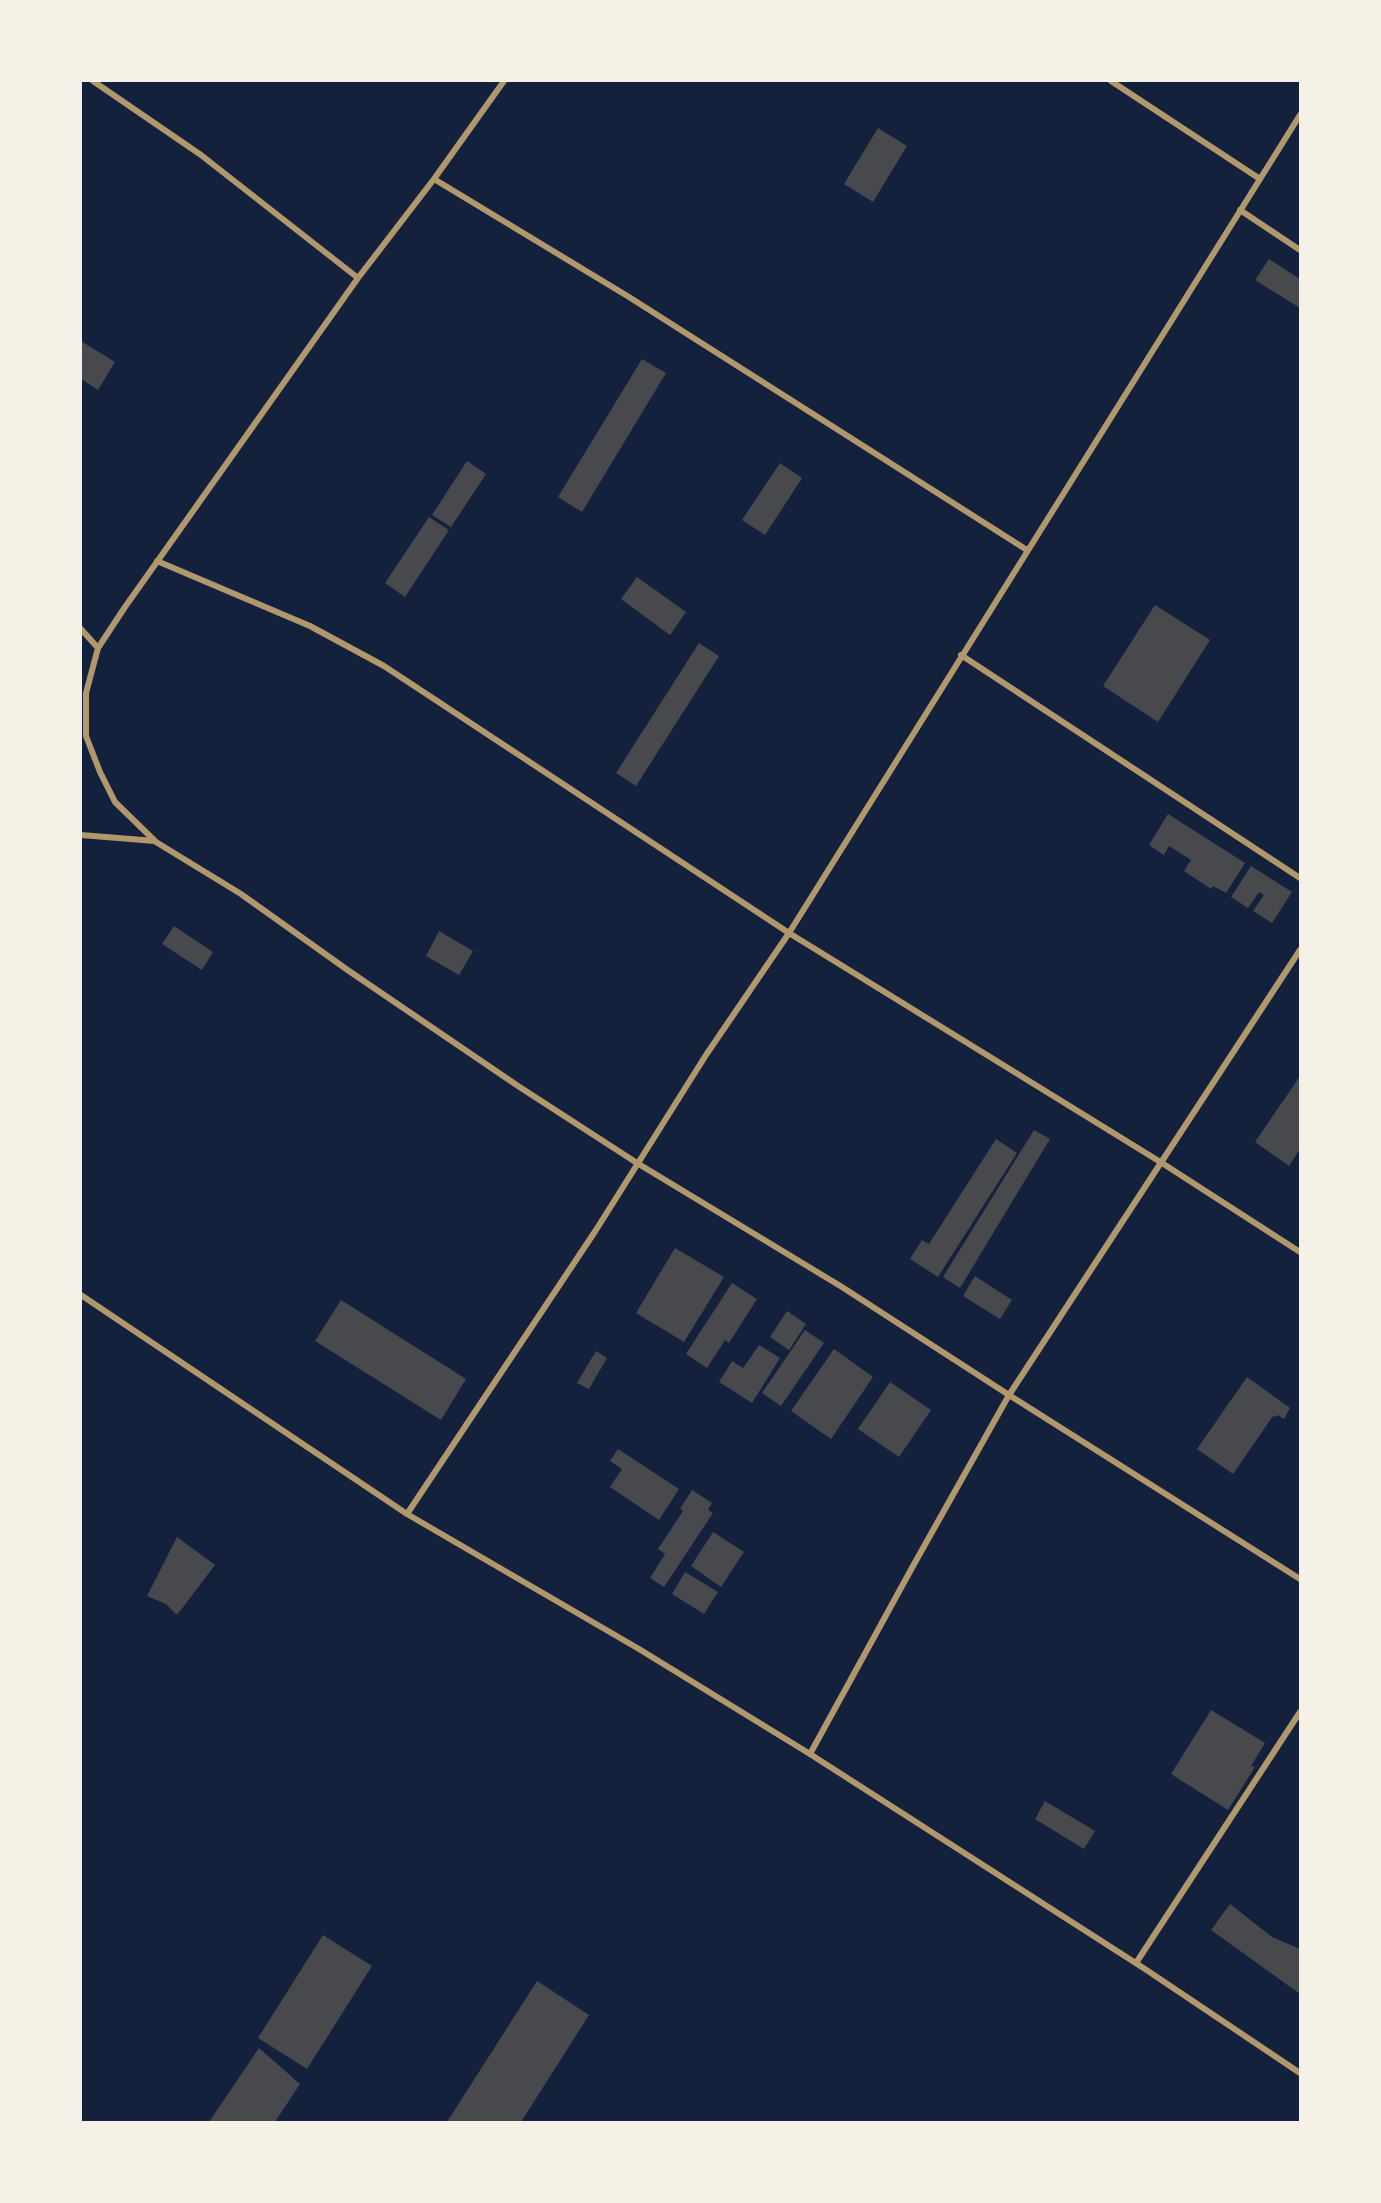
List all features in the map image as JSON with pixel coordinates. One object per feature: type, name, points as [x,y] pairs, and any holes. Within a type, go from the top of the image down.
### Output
[{"type":"street","points":[[93,81],[201,155],[358,278]]},
{"type":"street","points":[[504,81],[435,179],[358,278],[98,648],[84,693],[86,736],[115,802],[156,842],[241,894],[508,1080],[842,1287],[1300,1579]]},
{"type":"street","points":[[1112,81],[1260,179]]},
{"type":"street","points":[[407,1514],[596,1230],[705,1055],[789,933],[961,654],[1300,115]]},
{"type":"street","points":[[435,179],[629,297],[1027,550]]},
{"type":"street","points":[[1240,210],[1300,250]]},
{"type":"street","points":[[157,561],[310,626],[384,666],[789,933],[1162,1163],[1300,1252]]},
{"type":"street","points":[[81,629],[98,648]]},
{"type":"street","points":[[961,654],[1300,878]]},
{"type":"street","points":[[81,835],[156,842]]},
{"type":"street","points":[[810,1754],[1009,1395],[1300,950]]},
{"type":"street","points":[[81,1295],[407,1514],[639,1649],[810,1754],[1136,1963],[1300,2073]]},
{"type":"street","points":[[1136,1963],[1300,1712]]},
{"type":"building","points":[[878,128],[907,146],[873,202],[844,184]]},
{"type":"building","points":[[1269,259],[1300,279],[1300,308],[1255,280]]},
{"type":"building","points":[[81,341],[115,362],[98,390],[81,379]]},
{"type":"building","points":[[642,359],[666,373],[582,512],[558,497]]},
{"type":"building","points":[[467,461],[486,474],[451,527],[432,515]]},
{"type":"building","points":[[780,463],[802,478],[765,535],[742,520]]},
{"type":"building","points":[[429,517],[449,530],[405,597],[385,583]]},
{"type":"building","points":[[637,577],[686,612],[670,635],[621,599]]},
{"type":"building","points":[[1155,605],[1210,640],[1158,722],[1103,686]]},
{"type":"building","points":[[699,643],[719,656],[636,786],[616,773]]},
{"type":"building","points":[[1168,814],[1245,863],[1226,893],[1213,886],[1211,889],[1184,871],[1191,860],[1169,846],[1164,855],[1149,845]]},
{"type":"building","points":[[1251,866],[1292,892],[1272,923],[1253,911],[1264,895],[1259,892],[1248,908],[1231,897]]},
{"type":"building","points":[[174,926],[213,952],[202,970],[162,944]]},
{"type":"building","points":[[439,931],[473,951],[459,975],[426,956]]},
{"type":"building","points":[[1300,1076],[1300,1149],[1289,1166],[1255,1142]]},
{"type":"building","points":[[1034,1130],[1050,1139],[960,1288],[943,1277]]},
{"type":"building","points":[[996,1139],[1017,1153],[938,1277],[910,1259],[922,1240],[929,1244]]},
{"type":"building","points":[[675,1248],[724,1277],[684,1342],[636,1313]]},
{"type":"building","points":[[975,1276],[1012,1300],[1000,1319],[963,1296]]},
{"type":"building","points":[[732,1283],[757,1299],[729,1343],[725,1340],[707,1368],[686,1354]]},
{"type":"building","points":[[341,1300],[466,1379],[441,1420],[315,1341]]},
{"type":"building","points":[[787,1311],[806,1324],[789,1350],[770,1337]]},
{"type":"building","points":[[805,1330],[824,1343],[781,1406],[762,1393]]},
{"type":"building","points":[[759,1345],[780,1358],[752,1403],[719,1382],[732,1361],[743,1368]]},
{"type":"building","points":[[834,1349],[873,1377],[831,1439],[791,1411]]},
{"type":"building","points":[[596,1351],[607,1358],[589,1389],[577,1383]]},
{"type":"building","points":[[1247,1377],[1290,1408],[1284,1419],[1278,1415],[1273,1416],[1233,1474],[1197,1449]]},
{"type":"building","points":[[890,1382],[931,1410],[899,1457],[858,1429]]},
{"type":"building","points":[[618,1449],[679,1489],[659,1520],[610,1487],[622,1469],[610,1461]]},
{"type":"building","points":[[692,1490],[712,1503],[708,1510],[713,1513],[664,1587],[650,1578],[665,1554],[658,1549],[683,1511],[680,1509]]},
{"type":"building","points":[[713,1532],[744,1552],[721,1587],[691,1566]]},
{"type":"building","points":[[177,1537],[215,1565],[177,1615],[166,1604],[147,1596]]},
{"type":"building","points":[[685,1572],[718,1592],[704,1614],[672,1594]]},
{"type":"building","points":[[1211,1710],[1265,1743],[1251,1766],[1255,1767],[1228,1810],[1171,1774]]},
{"type":"building","points":[[1045,1801],[1095,1831],[1084,1849],[1035,1819]]},
{"type":"building","points":[[1230,1904],[1272,1937],[1300,1949],[1300,1994],[1211,1930]]},
{"type":"building","points":[[323,1935],[372,1966],[307,2069],[258,2038]]},
{"type":"building","points":[[537,1981],[589,2015],[521,2122],[447,2122]]},
{"type":"building","points":[[259,2048],[300,2084],[275,2122],[209,2122]]}]
